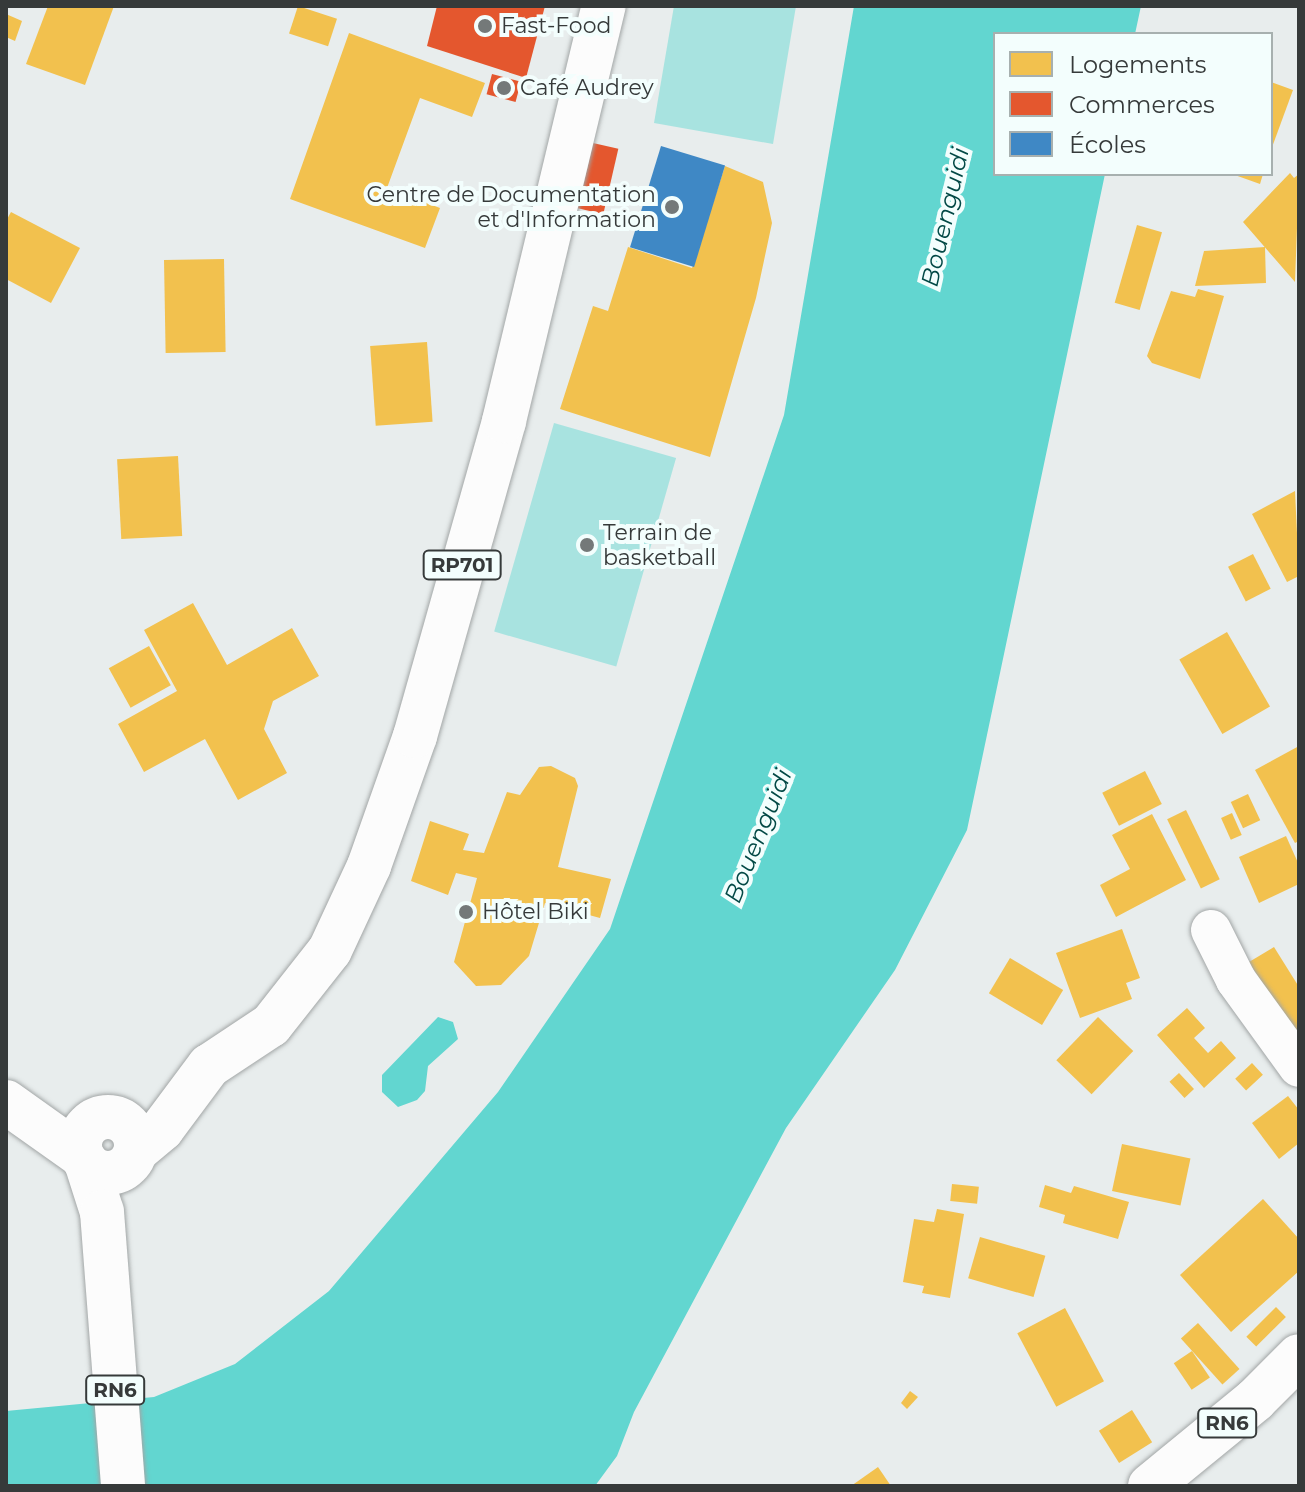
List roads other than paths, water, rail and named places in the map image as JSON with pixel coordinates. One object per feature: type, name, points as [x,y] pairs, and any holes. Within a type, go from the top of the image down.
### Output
[{"type":"main road","name":"RP701","points":[[105,1145],[162,1129],[209,1066],[271,1025],[330,950],[369,866],[415,736],[504,421],[604,6]]},
{"type":"main road","points":[[6,1100],[105,1145]]},
{"type":"main road","name":"RN6","points":[[105,1145],[98,1191],[105,1239],[123,1486]]},
{"type":"main road","name":"RN6","points":[[1150,1486],[1255,1400],[1299,1356]]},
{"type":"street","points":[[1211,930],[1236,980],[1299,1067]]},
{"type":"water","name":"Bouenguidi","points":[[854,6],[1141,6],[1135,32],[993,32],[993,176],[1105,176],[967,830],[895,970],[786,1128],[634,1412],[617,1456],[595,1486],[6,1486],[6,1411],[154,1397],[235,1364],[329,1291],[498,1092],[610,929],[784,415]]},
{"type":"water","points":[[438,1017],[453,1022],[458,1039],[428,1066],[425,1091],[417,1100],[398,1107],[382,1092],[382,1075]]},
{"type":"place","name":"Fast-Food","points":[[485,26]]},
{"type":"place","name":"Café Audrey","points":[[504,88]]},
{"type":"place","name":"Centre de Documentation et d'Information","points":[[672,207]]},
{"type":"place","name":"Terrain de basketball","points":[[587,545]]},
{"type":"place","name":"Hôtel Biki","points":[[466,912]]}]
